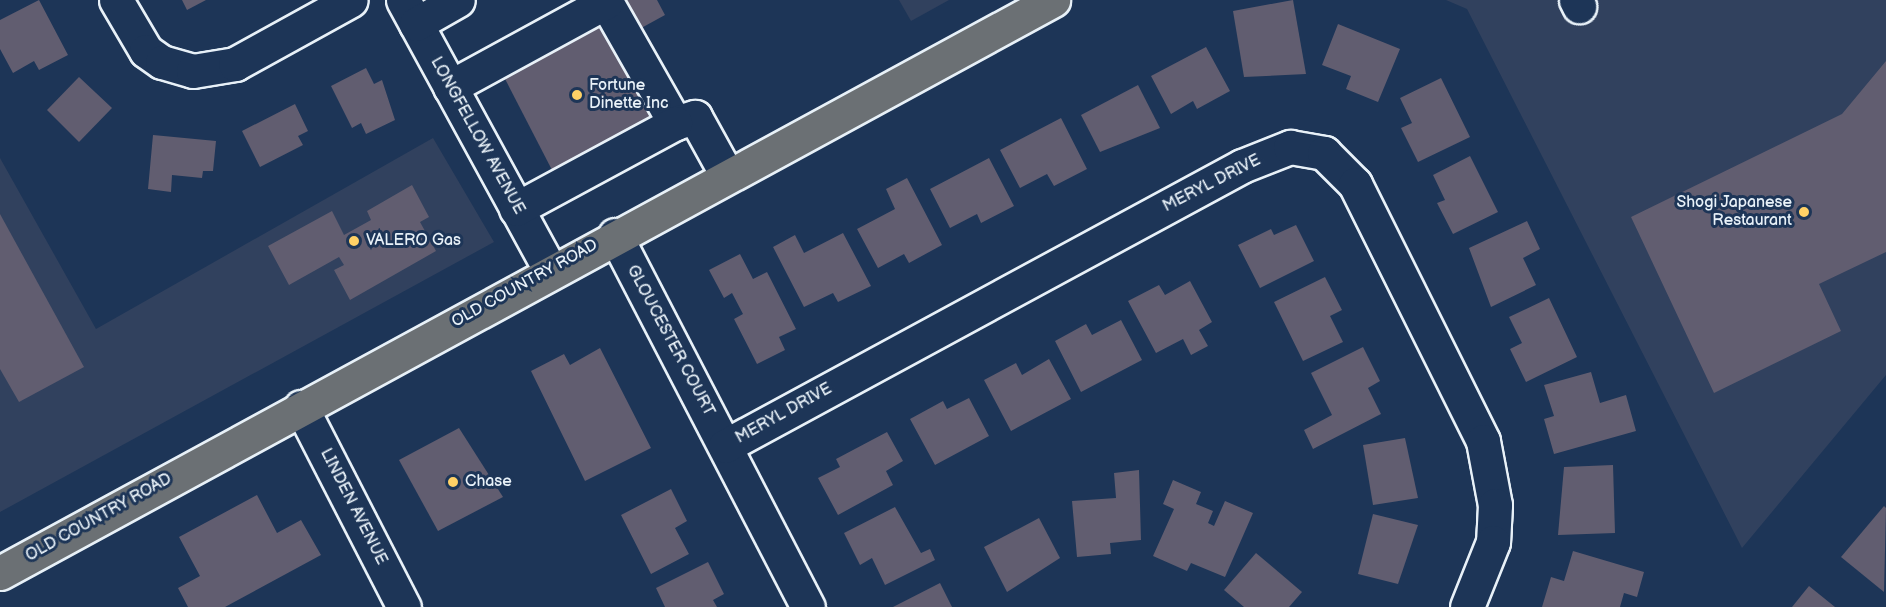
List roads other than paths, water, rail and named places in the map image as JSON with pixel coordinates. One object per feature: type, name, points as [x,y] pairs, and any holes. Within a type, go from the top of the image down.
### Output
[{"type":"main road","name":"OLD COUNTRY ROAD","points":[[0,573],[615,235],[1053,0]]},
{"type":"street","points":[[116,0],[146,51],[162,62],[193,71],[235,64],[351,0]]},
{"type":"street","points":[[409,12],[458,0]]},
{"type":"street","points":[[450,87],[605,1],[675,123]]},
{"type":"street","name":"LONGFELLOW AVENUE","points":[[409,12],[551,272]]},
{"type":"street","points":[[516,209],[675,123],[695,117],[727,175]]},
{"type":"street","name":"MERYL DRIVE","points":[[725,446],[1242,166],[1290,147],[1324,153],[1355,184],[1483,441],[1495,505],[1493,542],[1467,607]]},
{"type":"street","name":"GLOUCESTER COURT","points":[[615,235],[808,607]]},
{"type":"street","name":"LINDEN AVENUE","points":[[301,407],[404,607]]},
{"type":"place","name":"Fortune Dinette Inc","points":[[577,95]]},
{"type":"place","name":"Shogi Japanese Restaurant","points":[[1804,212]]},
{"type":"place","name":"VALERO Gas","points":[[354,241]]},
{"type":"place","name":"Chase","points":[[453,482]]}]
